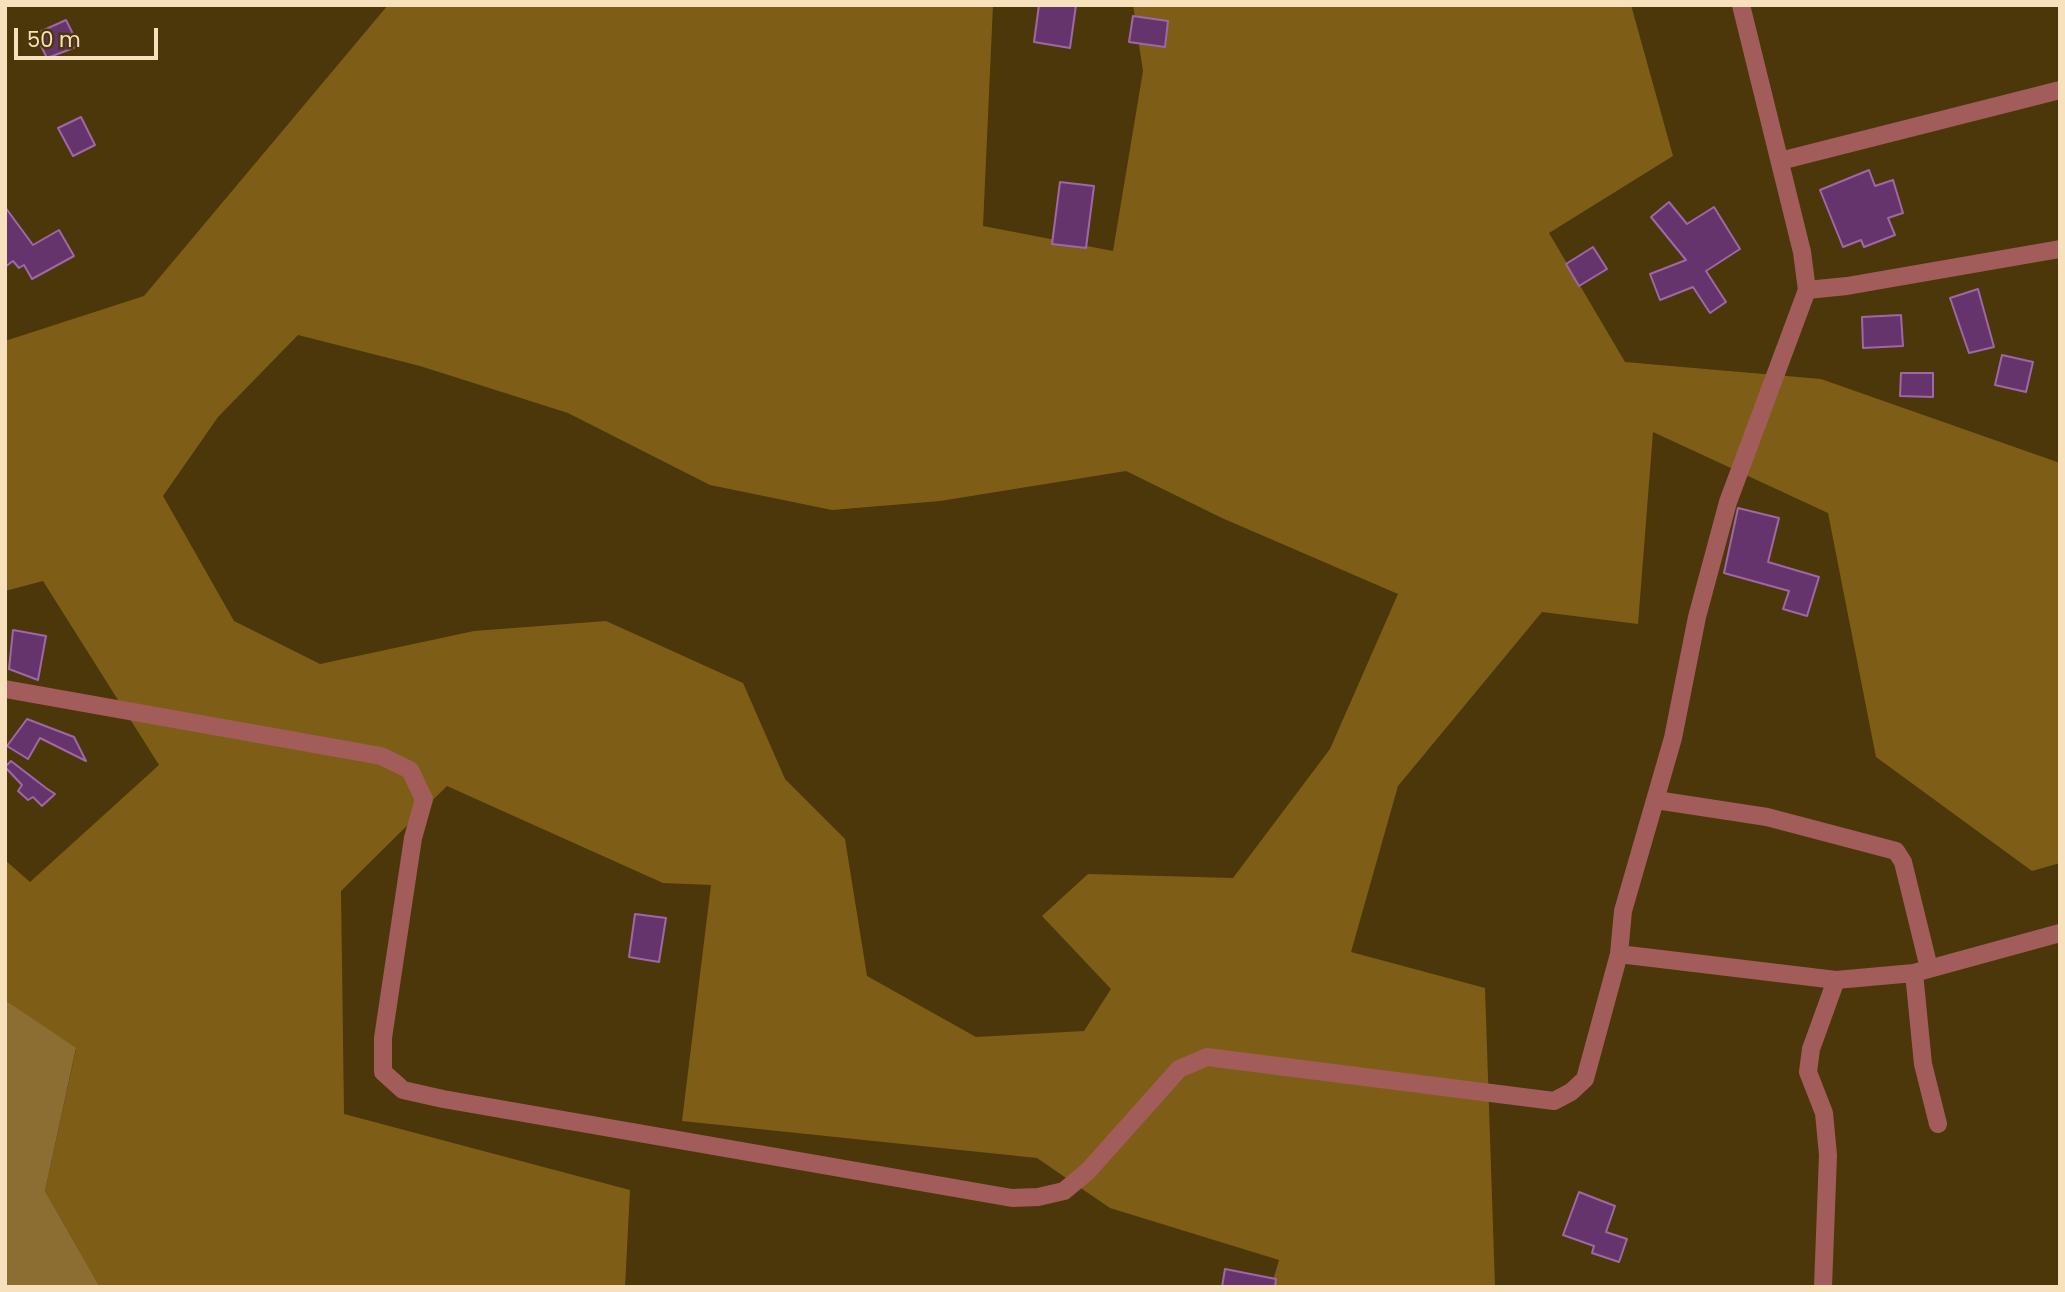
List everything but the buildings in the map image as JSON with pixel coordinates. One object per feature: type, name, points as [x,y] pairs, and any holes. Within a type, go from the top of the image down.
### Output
[{"type":"street","points":[[5,689],[381,756],[411,770],[424,799],[413,838],[383,1038],[383,1072],[403,1090],[1012,1198],[1038,1197],[1064,1191],[1088,1171],[1179,1069],[1207,1057],[1554,1101],[1572,1092],[1586,1079],[1619,954],[1623,911],[1673,738],[1697,617],[1728,502],[1807,290],[1802,252],[1741,5]]},
{"type":"street","points":[[1780,161],[2060,90]]},
{"type":"street","points":[[1807,290],[1847,286],[2060,248]]},
{"type":"street","points":[[1656,800],[1767,817],[1896,851],[1903,862],[1922,970],[1923,1063],[1938,1124]]},
{"type":"street","points":[[1619,954],[1836,980],[1922,970],[2060,933]]},
{"type":"street","points":[[1823,1287],[1828,1156],[1824,1113],[1808,1072],[1811,1049],[1836,980]]},
{"type":"shaded area","points":[[388,5],[993,5],[983,226],[1113,251],[1143,71],[1133,5],[1631,5],[1673,156],[1549,233],[1625,362],[1821,379],[2060,463],[2060,863],[2032,871],[1876,757],[1828,513],[1653,432],[1638,624],[1542,612],[1398,786],[1351,952],[1485,988],[1495,1287],[1271,1287],[1279,1260],[1110,1208],[1037,1158],[682,1121],[711,885],[663,883],[447,786],[341,891],[344,1114],[630,1190],[625,1287],[100,1287],[45,1191],[76,1049],[5,1000],[5,860],[30,882],[159,765],[43,581],[5,591],[5,341],[144,296]],"holes":[[[298,335],[420,366],[568,413],[710,485],[832,510],[940,501],[1126,471],[1222,518],[1398,594],[1330,749],[1233,878],[1088,874],[1042,916],[1111,989],[1084,1031],[976,1037],[867,976],[845,839],[785,779],[743,683],[606,621],[474,631],[320,664],[234,621],[163,496],[218,417]]]},
{"type":"shaded area","points":[[5,1000],[76,1048],[45,1191],[100,1287],[5,1287]]}]
